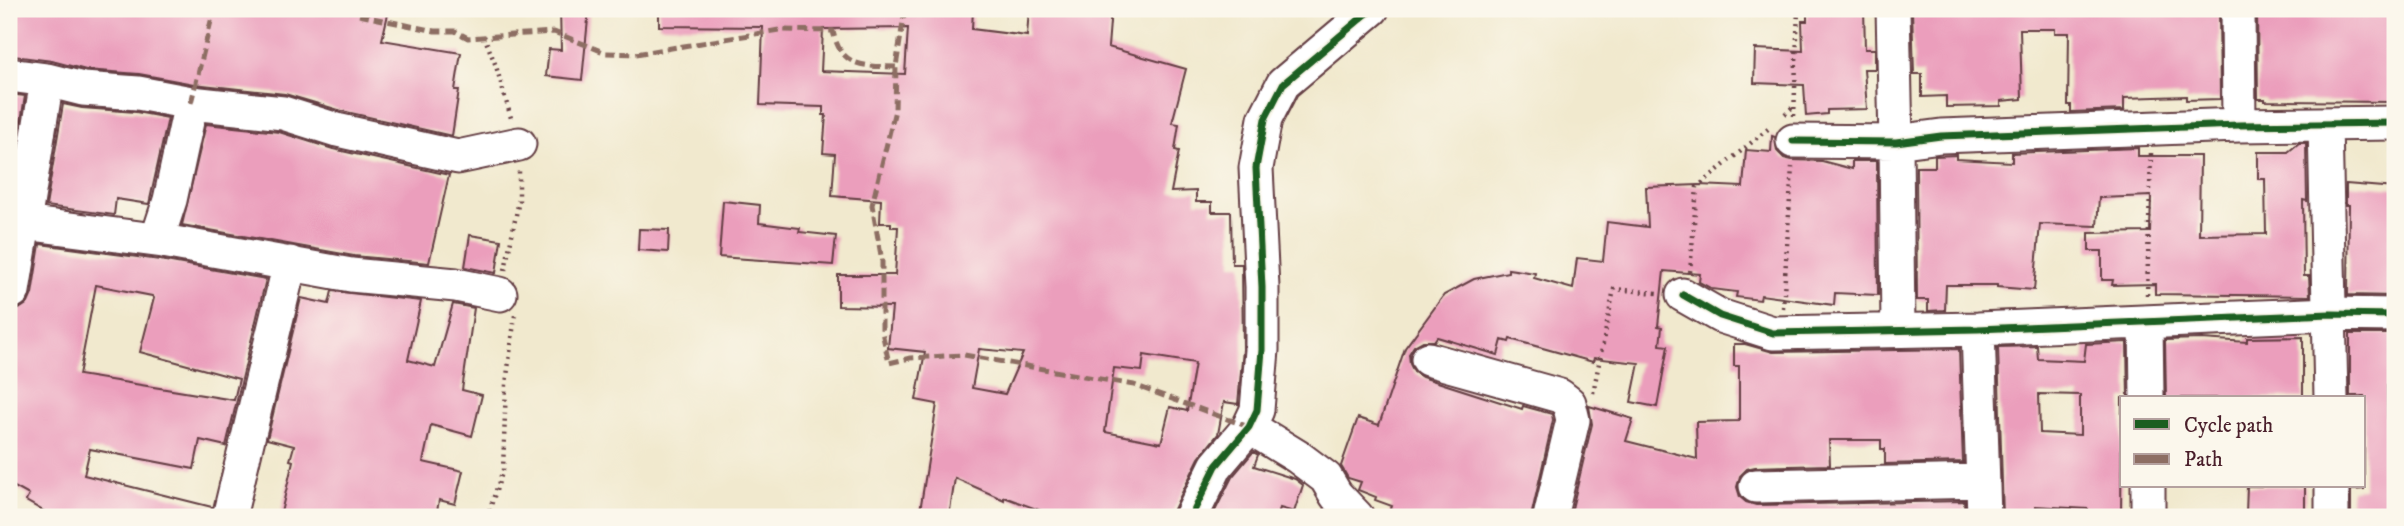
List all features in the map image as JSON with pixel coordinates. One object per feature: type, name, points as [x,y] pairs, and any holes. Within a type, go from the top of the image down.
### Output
[{"type":"street","points":[[1191,517],[1216,466],[1249,427],[1257,410],[1261,382],[1262,288],[1256,168],[1265,119],[1283,84],[1372,9]]},
{"type":"street","points":[[1892,9],[1898,331]]},
{"type":"street","points":[[2238,9],[2239,125]]},
{"type":"street","points":[[9,75],[47,80],[83,89],[138,93],[191,103],[283,113],[337,130],[458,157],[519,144]]},
{"type":"street","points":[[10,299],[16,223],[47,80]]},
{"type":"street","points":[[157,240],[170,200],[191,103]]},
{"type":"street","points":[[1780,130],[1896,142],[1941,136],[2239,125],[2395,123]]},
{"type":"street","points":[[2325,124],[2331,396]]},
{"type":"street","points":[[16,223],[157,240],[351,275],[456,285],[500,295]]},
{"type":"street","points":[[229,517],[290,263]]},
{"type":"street","points":[[1683,295],[1720,316],[1773,333],[1978,329],[2330,314],[2395,315]]},
{"type":"street","points":[[2146,322],[2147,396]]},
{"type":"street","points":[[1978,329],[1984,517]]},
{"type":"street","points":[[1428,359],[1560,396],[1569,403],[1573,421],[1550,517]]},
{"type":"street","points":[[1249,427],[1326,478],[1336,495],[1357,517]]},
{"type":"street","points":[[1756,485],[1983,481]]},
{"type":"street","points":[[2148,488],[2148,517]]},
{"type":"street","points":[[2332,488],[2332,517]]},
{"type":"path","points":[[1569,403],[1592,397],[1614,289],[1683,295],[1693,265],[1697,187],[1780,130],[1795,105]]},
{"type":"path","points":[[2146,322],[2152,128]]},
{"type":"building","points":[[9,9],[386,9],[385,13],[388,14],[382,40],[461,53],[452,136],[342,111],[285,94],[194,84],[139,74],[86,70],[52,61],[13,56],[15,36],[9,35]]},
{"type":"building","points":[[560,9],[589,9],[582,80],[546,76],[549,49],[561,50]]},
{"type":"building","points":[[659,9],[973,9],[972,29],[1027,36],[1029,9],[1111,9],[1108,47],[1186,69],[1172,123],[1179,124],[1175,150],[1179,151],[1171,192],[1196,191],[1196,202],[1212,202],[1212,212],[1231,212],[1232,264],[1242,264],[1243,349],[1238,404],[1224,402],[1218,434],[1199,458],[1172,517],[1058,517],[1004,497],[1004,500],[955,478],[949,517],[919,517],[937,404],[916,400],[925,352],[888,348],[892,307],[838,306],[838,275],[895,275],[898,227],[891,227],[891,223],[880,223],[881,200],[832,196],[835,154],[823,153],[826,115],[823,115],[823,107],[760,105],[763,27],[659,26]],"holes":[[[908,28],[905,74],[821,71],[823,29]],[[979,349],[1023,353],[1005,394],[972,388]],[[1144,355],[1195,363],[1187,411],[1170,407],[1161,443],[1105,432],[1114,368],[1142,371]]]},
{"type":"building","points":[[1807,9],[1864,9],[1865,49],[1875,49],[1875,69],[1864,69],[1867,109],[1827,110],[1827,114],[1806,116],[1804,85],[1754,83],[1755,49],[1803,51],[1802,21],[1807,21]]},
{"type":"building","points":[[1912,9],[2219,9],[2220,99],[2186,100],[2186,96],[2124,98],[2124,110],[2071,112],[2071,105],[2068,105],[2069,33],[2055,33],[2055,29],[2020,29],[2022,99],[2001,101],[2001,106],[1946,107],[1946,96],[1922,97],[1922,74],[1914,74]]},
{"type":"building","points":[[2257,9],[2395,9],[2395,102],[2258,99]]},
{"type":"building","points":[[9,94],[25,96],[9,196]]},
{"type":"building","points":[[63,104],[168,118],[149,204],[116,199],[114,215],[46,206]]},
{"type":"building","points":[[206,124],[279,132],[333,149],[449,175],[429,263],[354,256],[182,225]]},
{"type":"building","points":[[1772,136],[1775,137],[1777,151],[1784,158],[1792,160],[1822,161],[1852,169],[1852,161],[1877,161],[1878,295],[1835,293],[1834,305],[1761,295],[1760,300],[1736,297],[1737,292],[1712,289],[1699,282],[1700,274],[1664,271],[1658,326],[1662,327],[1660,345],[1668,346],[1657,407],[1631,402],[1639,363],[1594,358],[1593,362],[1510,339],[1509,342],[1502,340],[1498,355],[1437,337],[1434,341],[1423,341],[1414,346],[1409,354],[1414,372],[1422,377],[1522,409],[1523,406],[1552,414],[1553,420],[1531,517],[1388,517],[1392,506],[1358,490],[1361,482],[1348,478],[1341,466],[1358,418],[1379,425],[1405,348],[1444,295],[1474,279],[1508,272],[1508,269],[1535,273],[1534,278],[1573,289],[1577,258],[1603,261],[1607,222],[1648,227],[1646,187],[1743,187],[1746,150],[1771,152]]},
{"type":"building","points":[[2299,143],[2306,143],[2307,201],[2303,200],[2304,276],[2309,276],[2310,296],[2155,294],[2155,284],[2112,285],[2113,280],[2102,280],[2102,251],[2089,251],[2089,233],[2150,232],[2151,196],[2099,198],[2097,226],[2040,224],[2034,290],[1997,285],[1946,285],[1945,310],[1928,311],[1928,300],[1917,300],[1916,167],[1935,167],[1935,156],[1956,155],[1956,159],[2012,162],[2012,153],[2138,148],[2138,156],[2200,156],[2199,235],[2266,234],[2265,179],[2258,179],[2258,152],[2288,152]]},
{"type":"building","points":[[2346,184],[2395,188],[2395,296],[2348,295],[2349,205],[2346,205]]},
{"type":"building","points":[[723,201],[760,205],[759,223],[800,228],[799,232],[836,236],[833,265],[719,257]]},
{"type":"building","points":[[639,229],[669,230],[668,252],[638,250]]},
{"type":"building","points":[[470,235],[501,240],[496,273],[465,267]]},
{"type":"building","points":[[40,244],[160,260],[266,279],[226,446],[200,440],[194,469],[90,449],[84,475],[212,507],[210,517],[54,517],[26,501],[29,495],[9,484],[9,310],[19,309],[28,303],[32,294]],"holes":[[[96,285],[154,298],[140,352],[239,379],[234,400],[79,375]]]},
{"type":"building","points":[[332,291],[421,301],[408,360],[435,367],[453,304],[474,308],[462,390],[482,395],[472,436],[431,425],[423,462],[463,471],[455,504],[439,500],[436,517],[280,517],[294,446],[267,439],[301,298],[329,304]]},
{"type":"building","points":[[2350,334],[2395,334],[2395,386],[2387,385],[2389,478],[2395,478],[2395,517],[2351,517],[2351,490],[2366,488],[2366,396],[2350,396]]},
{"type":"building","points":[[2303,337],[2303,396],[2166,396],[2165,340],[2247,342],[2247,338]]},
{"type":"building","points":[[2127,342],[2128,396],[2120,396],[2121,517],[2088,517],[2088,509],[2036,506],[2036,517],[2003,517],[1998,347],[2037,346],[2038,359],[2084,361],[2086,344]],"holes":[[[2039,394],[2080,395],[2080,435],[2040,433]]]},
{"type":"building","points":[[1734,344],[1745,344],[1773,352],[1959,349],[1963,462],[1885,464],[1885,449],[1881,449],[1881,440],[1829,440],[1830,465],[1755,467],[1747,469],[1740,476],[1737,487],[1740,497],[1756,505],[1964,501],[1965,517],[1570,517],[1592,424],[1589,406],[1633,419],[1626,441],[1697,459],[1696,422],[1739,421],[1739,366],[1734,366]]},
{"type":"building","points":[[1253,452],[1258,455],[1254,466],[1295,479],[1303,485],[1294,512],[1280,508],[1277,517],[1212,517],[1232,477]]},
{"type":"building","points":[[2247,488],[2305,488],[2305,517],[2261,517],[2261,514],[2246,514]]},
{"type":"marked path","points":[[191,103],[214,9]]},
{"type":"marked path","points":[[905,9],[896,67],[895,110],[872,205],[882,261],[882,332],[889,363],[910,358],[964,355],[1134,385],[1249,427]]},
{"type":"marked path","points":[[359,15],[435,31],[455,31],[468,38],[554,32],[606,53],[636,54],[779,30],[833,31],[837,43],[848,58],[864,65],[896,67]]},
{"type":"cycle path","points":[[1191,517],[1216,466],[1249,427],[1257,410],[1262,350],[1262,287],[1256,168],[1265,119],[1283,84],[1372,9]]},
{"type":"cycle path","points":[[1793,141],[1896,142],[1941,136],[2239,125],[2395,123]]},
{"type":"cycle path","points":[[1683,295],[1720,316],[1773,333],[1978,329],[2330,314],[2395,315]]}]
